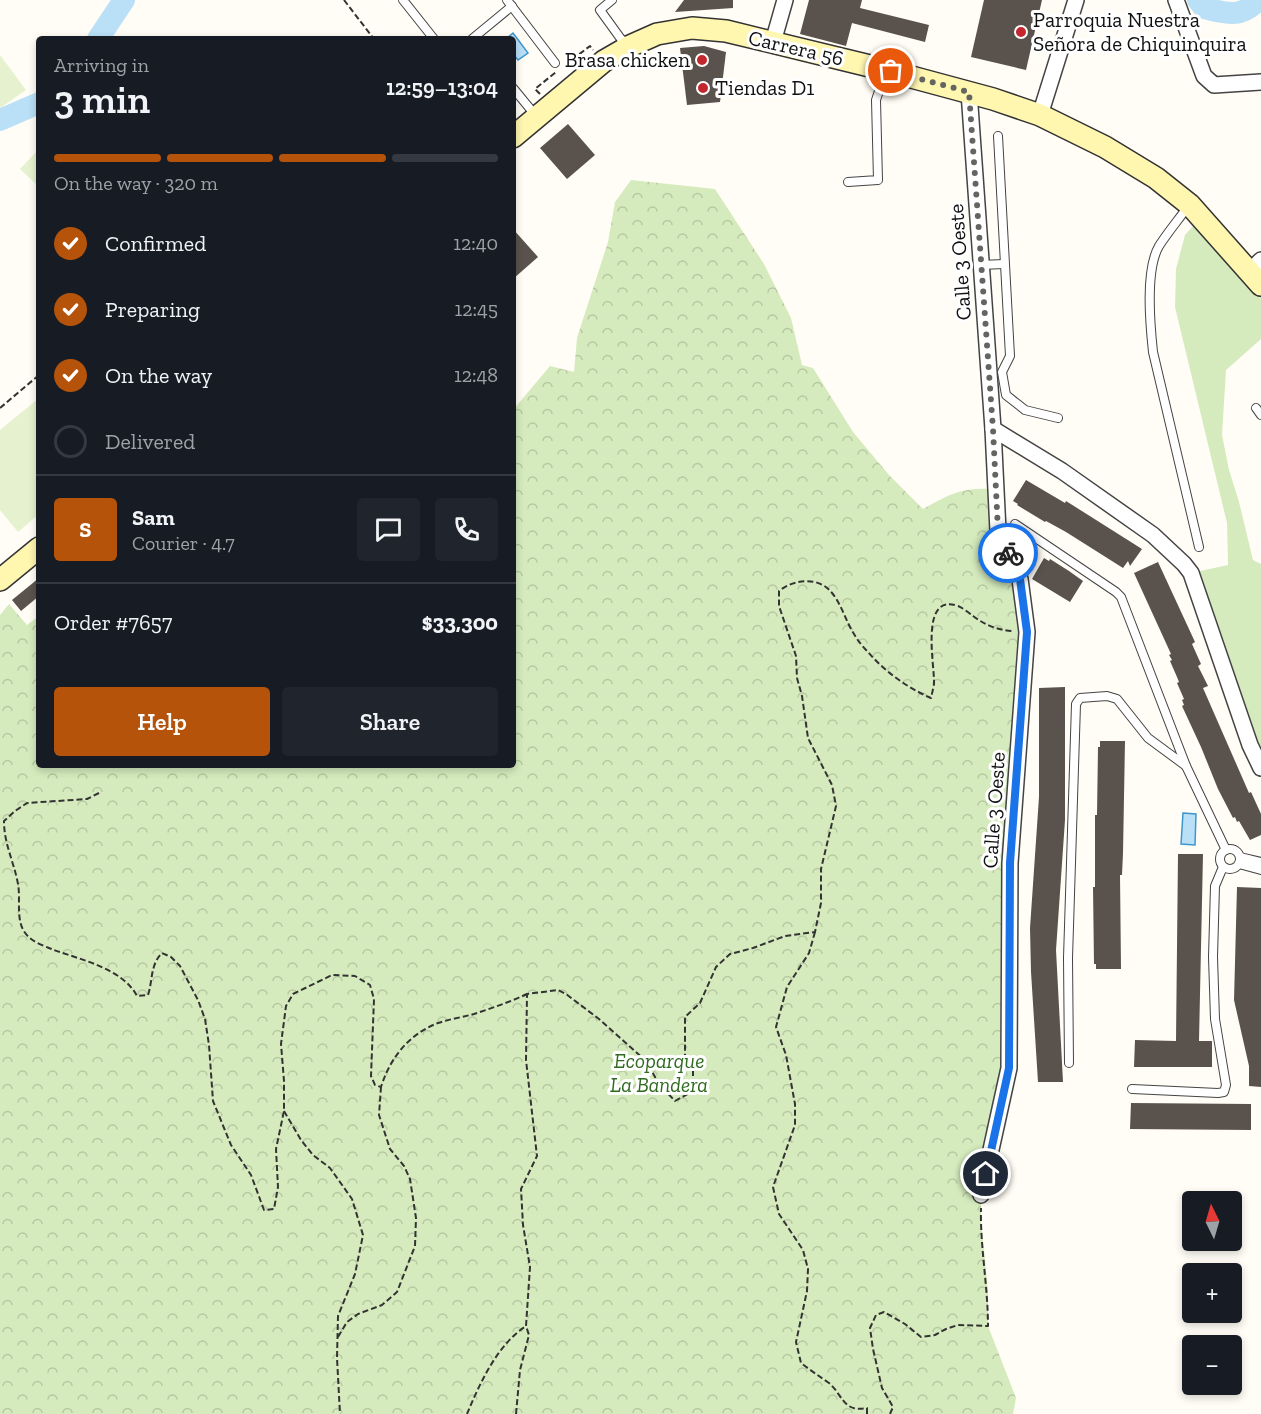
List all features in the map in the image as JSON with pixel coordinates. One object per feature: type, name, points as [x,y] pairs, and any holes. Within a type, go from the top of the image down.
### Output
[{"type":"street","points":[[773,42],[785,0]]},
{"type":"street","points":[[1040,114],[1076,0]]},
{"type":"street","points":[[1176,0],[1203,76],[1214,85],[1261,82]]},
{"type":"street","name":"Carrera 56","points":[[516,133],[604,61],[630,46],[657,34],[692,28],[726,32],[891,71],[1040,114],[1106,147],[1156,178],[1190,205],[1257,272]]},
{"type":"street","name":"Calle 3 Oeste","points":[[969,92],[998,531],[1020,579],[1027,632],[1010,863],[1009,1068],[981,1195]]},
{"type":"street","points":[[993,429],[1062,471],[1153,535],[1191,573],[1250,745],[1261,768]]},
{"type":"street","points":[[0,580],[36,550]]},
{"type":"lane","points":[[403,0],[432,36]]},
{"type":"lane","points":[[612,0],[600,10],[621,39],[630,46]]},
{"type":"lane","points":[[476,36],[510,3],[555,63]]},
{"type":"lane","points":[[848,182],[878,180],[876,100],[880,88],[891,71]]},
{"type":"lane","points":[[516,92],[536,116]]},
{"type":"lane","points":[[998,136],[1010,356],[1002,372],[1006,395],[1025,410],[1059,418]]},
{"type":"lane","points":[[1190,205],[1158,248],[1152,265],[1150,321],[1153,352],[1199,547]]},
{"type":"lane","points":[[981,265],[1004,264]]},
{"type":"lane","points":[[1015,524],[1116,592],[1120,597],[1132,622],[1157,695],[1186,766],[1226,850]]},
{"type":"lane","points":[[1069,1063],[1068,958],[1076,704],[1080,698],[1107,696],[1117,699],[1148,738],[1186,766]]},
{"type":"lane","points":[[1226,850],[1234,850],[1239,860],[1261,870]]},
{"type":"lane","points":[[1132,1089],[1224,1092],[1226,1085],[1215,1019],[1213,957],[1215,886],[1224,867],[1220,858],[1226,850]]},
{"type":"lane","points":[[1239,860],[1261,862]]},
{"type":"lane","points":[[1224,867],[1232,869],[1239,860]]},
{"type":"path","points":[[344,0],[372,36]]},
{"type":"path","points":[[0,408],[36,378]]},
{"type":"path","points":[[867,1414],[867,1408],[854,1409],[846,1404],[830,1384],[801,1363],[796,1342],[807,1291],[808,1269],[803,1250],[779,1214],[773,1197],[773,1187],[795,1125],[795,1104],[786,1055],[777,1028],[780,1009],[787,987],[809,953],[815,932],[821,903],[821,869],[836,806],[832,785],[808,738],[795,656],[779,606],[779,591],[799,581],[812,581],[823,585],[832,593],[854,634],[870,655],[900,681],[931,698],[934,685],[933,617],[938,608],[943,605],[957,606],[999,630],[1027,632]]},
{"type":"path","points":[[99,793],[87,799],[27,803],[4,821],[4,838],[19,886],[20,922],[26,934],[38,943],[121,976],[132,986],[137,996],[148,995],[155,960],[162,953],[171,957],[180,966],[205,1019],[213,1101],[231,1145],[251,1175],[264,1210],[274,1209],[278,1187],[276,1149],[284,1110],[281,1044],[286,1006],[293,994],[332,975],[354,976],[370,985],[374,999],[371,1076],[375,1085],[381,1087]]},
{"type":"path","points":[[337,1339],[347,1322],[358,1314],[382,1305],[398,1292],[414,1246],[416,1218],[410,1179],[404,1166],[390,1149],[379,1116],[381,1087],[386,1070],[405,1043],[438,1023],[474,1014],[527,994],[558,990],[599,1019],[646,1061],[659,1084],[675,1101],[693,1091],[693,1071],[685,1055],[685,1017],[700,1003],[716,967],[730,954],[785,936],[815,932]]},
{"type":"path","points":[[516,1414],[520,1370],[529,1335],[526,1326],[530,1267],[523,1225],[521,1189],[537,1156],[526,1059],[527,994]]},
{"type":"path","points":[[284,1110],[301,1140],[313,1155],[330,1168],[352,1199],[363,1235],[355,1274],[338,1316],[340,1414]]},
{"type":"path","points":[[890,1414],[893,1407],[882,1388],[870,1328],[876,1315],[884,1312],[905,1324],[921,1337],[935,1335],[958,1325],[988,1326],[988,1291],[981,1237],[981,1195]]},
{"type":"path","points":[[467,1414],[479,1386],[497,1358],[514,1333],[526,1326]]},
{"type":"green space","points":[[0,55],[26,90],[0,108]]},
{"type":"green space","points":[[36,152],[36,184],[20,169]]},
{"type":"green space","name":"Ecoparque La Bandera","points":[[631,180],[715,189],[764,264],[791,318],[802,365],[813,368],[853,432],[889,475],[923,509],[958,492],[995,489],[998,531],[1020,579],[1027,632],[1009,1068],[981,1195],[981,1220],[988,1291],[988,1326],[1016,1398],[1013,1414],[0,1414],[0,615],[9,604],[27,625],[36,618],[36,768],[516,768],[516,406],[550,366],[574,372],[577,338],[608,242],[615,202]]},
{"type":"green space","points":[[1201,217],[1261,285],[1261,339],[1226,370],[1222,435],[1253,560],[1261,564],[1261,768],[1191,573],[1228,565],[1227,523],[1175,307],[1176,269],[1185,235]]},
{"type":"green space","points":[[36,400],[36,517],[18,532],[0,510],[0,430]]},
{"type":"water","points":[[516,37],[528,53],[518,60],[516,58]]},
{"type":"water","points":[[1183,813],[1196,814],[1195,845],[1181,844]]},
{"type":"building","points":[[684,0],[733,0],[733,8],[675,12]]},
{"type":"building","points":[[809,0],[862,0],[860,8],[929,25],[925,42],[852,23],[846,46],[800,34]]},
{"type":"building","points":[[984,0],[1042,0],[1026,70],[971,57]]},
{"type":"building","name":"Tiendas D1","points":[[704,46],[726,52],[720,102],[687,105],[680,48]]},
{"type":"building","points":[[568,124],[595,155],[567,179],[540,148]]},
{"type":"building","points":[[516,232],[538,257],[516,276]]},
{"type":"building","points":[[1026,480],[1065,503],[1066,501],[1142,549],[1130,566],[1128,561],[1123,568],[1066,532],[1045,522],[1013,501]]},
{"type":"building","points":[[1044,558],[1049,561],[1050,559],[1083,581],[1070,602],[1032,579]]},
{"type":"building","points":[[1158,562],[1195,642],[1192,644],[1201,664],[1198,666],[1208,686],[1203,688],[1249,793],[1251,792],[1261,814],[1261,835],[1250,840],[1239,821],[1233,818],[1218,789],[1182,706],[1184,699],[1170,661],[1172,660],[1169,655],[1171,654],[1134,573]]},
{"type":"building","points":[[36,580],[36,598],[21,611],[12,600]]},
{"type":"building","points":[[1065,687],[1065,820],[1056,950],[1063,1082],[1038,1082],[1030,928],[1039,797],[1039,688]]},
{"type":"building","points":[[1100,741],[1125,741],[1123,853],[1122,875],[1120,875],[1121,969],[1096,969],[1096,964],[1094,964],[1093,887],[1095,887],[1095,815],[1097,815]]},
{"type":"building","points":[[1178,854],[1203,854],[1199,1041],[1212,1041],[1212,1067],[1134,1067],[1135,1040],[1176,1041]]},
{"type":"building","points":[[1237,887],[1261,888],[1261,1087],[1249,1086],[1249,1066],[1234,1000]]},
{"type":"building","points":[[1131,1103],[1251,1104],[1251,1130],[1130,1129]]},
{"type":"waterway","points":[[100,36],[124,0]]},
{"type":"waterway","points":[[1198,0],[1204,8],[1233,13],[1245,10],[1258,0]]},
{"type":"waterway","points":[[0,120],[36,104]]},
{"type":"way so far","points":[[891,71],[969,92],[998,531],[1008,553]]},
{"type":"place","name":"Parroquia Nuestra Señora de Chiquinquira","points":[[1021,32]]},
{"type":"place","name":"Brasa chicken","points":[[702,60]]},
{"type":"place","name":"Tiendas D1","points":[[703,88]]},
{"type":"route","points":[[986,1174],[1009,1068],[1010,863],[1027,632],[1020,579],[1008,553]]}]
